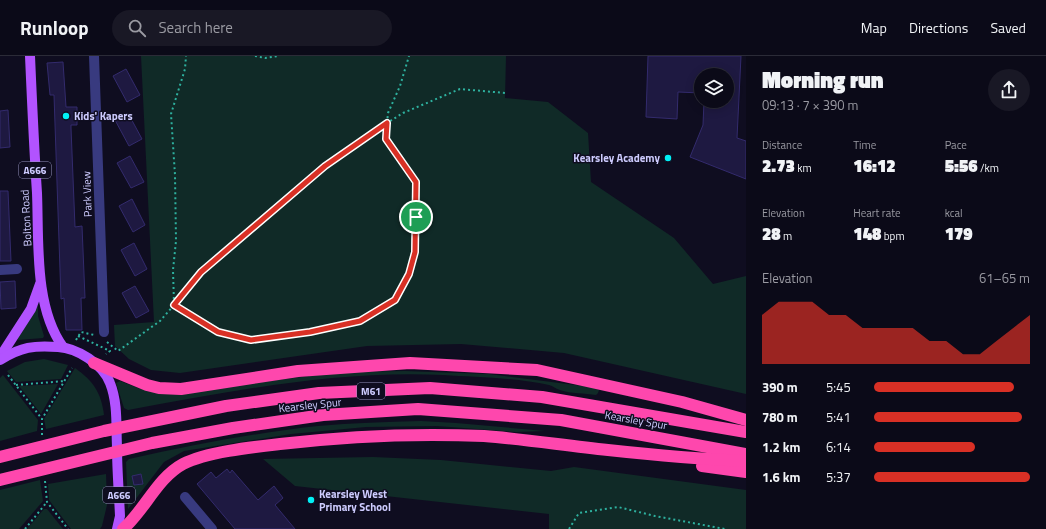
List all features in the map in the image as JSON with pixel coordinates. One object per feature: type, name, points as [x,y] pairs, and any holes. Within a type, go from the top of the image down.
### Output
[{"type":"highway","name":"M61","points":[[94,363],[159,388],[181,389],[298,371],[410,363],[537,370],[682,402],[746,420]]},
{"type":"highway","name":"Kearsley Spur","points":[[0,457],[104,431],[226,406],[319,393],[430,388],[542,397],[746,432]]},
{"type":"highway","name":"Kearsley Spur","points":[[0,480],[152,443],[233,428],[323,415],[418,409],[561,420],[746,454]]},
{"type":"highway","points":[[123,529],[165,479],[181,465],[200,457],[261,446],[330,438],[419,434],[485,436],[701,459],[746,461]]},
{"type":"highway","points":[[608,450],[746,472]]},
{"type":"main road","name":"Bolton Road","points":[[30,56],[40,284],[50,325],[63,347]]},
{"type":"main road","name":"Bolton Road","points":[[0,358],[31,309],[40,284]]},
{"type":"main road","name":"A666","points":[[0,358],[23,348],[38,346],[63,347],[94,363],[105,373],[110,383],[116,414],[120,516],[117,529]]},
{"type":"street","name":"Park View","points":[[94,56],[103,334]]},
{"type":"street","points":[[0,270],[17,268]]},
{"type":"street","points":[[185,497],[212,529]]},
{"type":"path","points":[[174,305],[173,270],[176,241],[175,174],[171,114],[185,69],[186,56]]},
{"type":"path","points":[[255,56],[265,58],[279,56]]},
{"type":"path","points":[[174,305],[218,332],[251,340],[310,332],[360,321],[395,300],[409,274],[415,252],[416,182],[386,139],[388,113],[400,86],[409,56]]},
{"type":"path","points":[[76,340],[81,332],[103,334],[118,351],[160,321],[201,272],[325,166],[403,113],[460,89],[505,93]]},
{"type":"path","points":[[78,336],[110,351],[107,355],[101,352]]},
{"type":"path","points":[[42,431],[42,419],[72,368]]},
{"type":"path","points":[[8,375],[42,419]]},
{"type":"path","points":[[16,385],[65,381]]},
{"type":"path","points":[[44,477],[47,502],[68,529]]},
{"type":"path","points":[[25,529],[47,502]]},
{"type":"path","points":[[569,529],[579,513],[618,507],[655,516],[725,529]]},
{"type":"green space","points":[[141,56],[506,56],[505,98],[548,102],[588,133],[591,182],[674,238],[713,284],[746,276],[746,394],[564,353],[461,344],[367,346],[180,373],[151,370],[129,359],[115,346],[114,325],[154,322]]},
{"type":"green space","points":[[38,305],[38,316],[44,336],[43,338],[18,340],[17,337]]},
{"type":"green space","points":[[44,359],[68,365],[61,379],[16,382],[7,371],[25,362]]},
{"type":"green space","points":[[75,368],[87,378],[95,388],[101,400],[104,415],[46,429],[44,419]]},
{"type":"green space","points":[[405,371],[489,374],[591,387],[599,390],[596,395],[573,393],[559,390],[549,385],[510,379],[403,374],[324,379],[245,389],[128,410],[124,408],[116,383],[120,381],[138,388],[158,392],[262,382],[341,372]]},
{"type":"green space","points":[[3,375],[38,420],[37,431],[0,441],[0,378]]},
{"type":"green space","points":[[58,384],[41,414],[19,386]]},
{"type":"green space","points":[[421,421],[545,431],[516,432],[437,426],[366,427],[291,434],[184,451],[164,462],[128,509],[126,462],[129,459],[270,432],[344,424]]},
{"type":"green space","points":[[373,457],[441,460],[551,471],[574,467],[746,490],[746,529],[549,529],[549,514],[295,486],[263,459]]},
{"type":"green space","points":[[106,474],[107,505],[102,526],[100,529],[71,529],[49,500],[48,484]]},
{"type":"green space","points":[[40,480],[43,501],[19,529],[0,529],[0,490]]},
{"type":"green space","points":[[44,509],[47,509],[63,529],[27,529]]},
{"type":"building","points":[[648,56],[741,56],[737,138],[746,141],[746,179],[690,157],[703,125],[704,108],[734,108],[734,68],[694,68],[694,93],[678,92],[677,119],[646,117]]},
{"type":"building","points":[[63,62],[66,107],[77,107],[77,125],[71,125],[71,128],[75,227],[82,226],[85,298],[81,298],[82,330],[66,330],[64,298],[61,299],[54,95],[50,95],[47,63]]},
{"type":"building","points":[[126,69],[140,95],[127,102],[113,76]]},
{"type":"building","points":[[8,110],[10,147],[0,148],[0,111]]},
{"type":"building","points":[[128,113],[142,139],[129,146],[115,120]]},
{"type":"building","points":[[130,156],[144,182],[131,188],[117,163]]},
{"type":"building","points":[[0,191],[8,191],[11,261],[0,261]]},
{"type":"building","points":[[132,199],[145,225],[133,232],[119,206]]},
{"type":"building","points":[[134,243],[147,269],[135,276],[121,250]]},
{"type":"building","points":[[15,281],[16,308],[1,309],[0,282]]},
{"type":"building","points":[[135,286],[149,311],[136,318],[122,293]]},
{"type":"building","points":[[227,469],[230,473],[232,470],[258,500],[274,486],[283,498],[275,505],[295,529],[235,529],[197,484],[211,472],[216,478]]},
{"type":"building","points":[[141,474],[143,484],[134,485],[132,476]]},
{"type":"place","name":"Kids' Kapers","points":[[66,116]]},
{"type":"place","name":"Kearsley Academy","points":[[668,158]]},
{"type":"place","name":"Kearsley West Primary School","points":[[311,500]]},
{"type":"route","points":[[387,123],[386,139],[416,182],[416,217],[415,252],[409,274],[395,300],[360,321],[310,332],[251,340],[218,332],[174,305],[201,272],[325,166],[387,123]]}]
